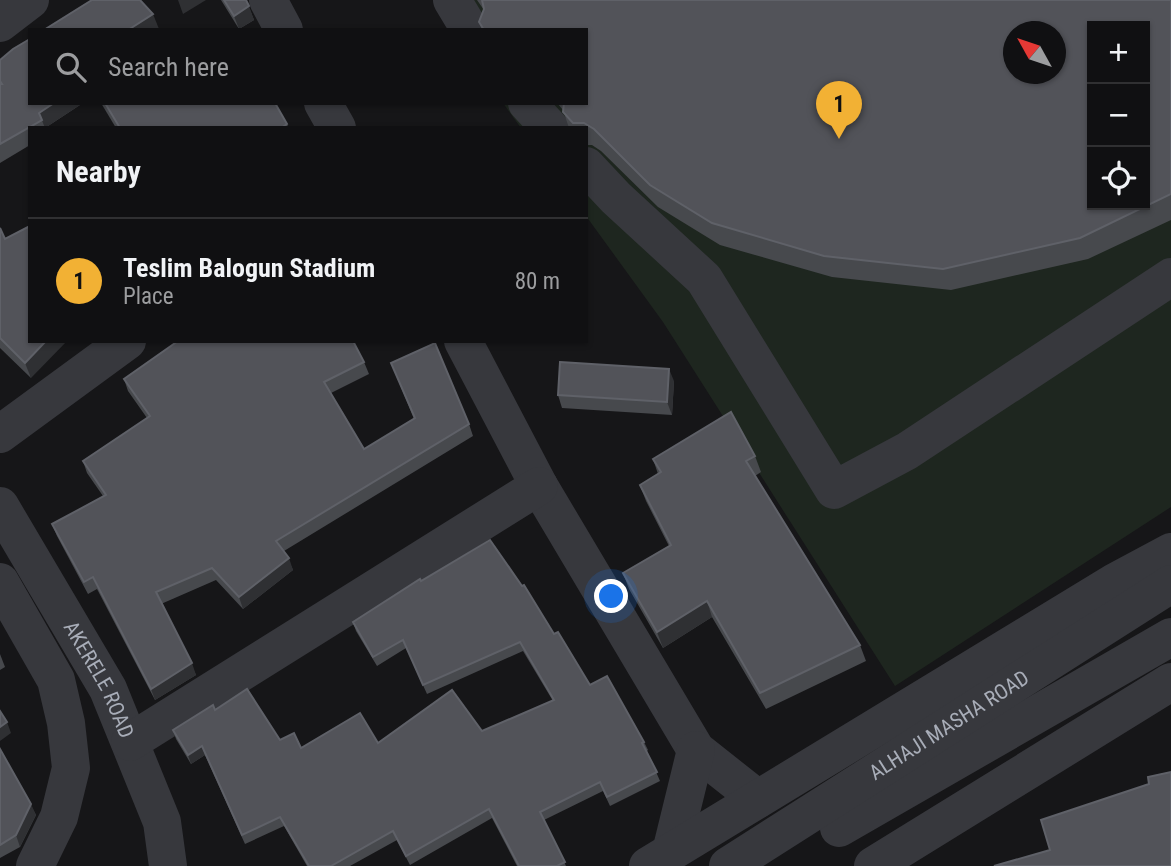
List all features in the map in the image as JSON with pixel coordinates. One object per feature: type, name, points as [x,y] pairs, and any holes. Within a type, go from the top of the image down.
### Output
[{"type":"street","points":[[268,0],[283,28]]},
{"type":"street","points":[[452,0],[469,28]]},
{"type":"street","points":[[324,105],[336,126]]},
{"type":"street","points":[[529,105],[548,126]]},
{"type":"street","points":[[588,168],[616,198],[704,279],[834,490],[907,451],[1171,277]]},
{"type":"street","points":[[0,434],[124,343]]},
{"type":"street","points":[[464,343],[539,486],[696,750],[758,799]]},
{"type":"street","points":[[130,742],[539,486]]},
{"type":"street","name":"AKERELE ROAD","points":[[0,506],[108,689],[162,822],[168,866]]},
{"type":"street","points":[[660,859],[1115,582],[1171,552]]},
{"type":"street","points":[[0,582],[56,680],[71,768],[59,817],[35,866]]},
{"type":"street","name":"ALHAJI MASHA ROAD","points":[[778,866],[874,790],[1171,584]]},
{"type":"street","name":"ALHAJI MASHA ROAD","points":[[727,866],[1171,637]]},
{"type":"street","points":[[873,866],[1171,682]]},
{"type":"street","points":[[660,859],[696,750]]},
{"type":"shaded area","points":[[436,0],[1171,0],[1171,507],[895,686],[663,322],[588,219],[588,126],[520,126],[504,105],[588,105],[588,28],[453,28]]},
{"type":"building","points":[[92,0],[140,0],[153,14],[131,28],[47,28]]},
{"type":"building","points":[[224,0],[246,0],[249,6],[234,16]]},
{"type":"building","points":[[482,0],[1171,0],[1171,194],[1150,204],[1150,21],[1087,21],[1087,210],[1138,210],[1080,238],[943,269],[824,256],[712,223],[650,185],[594,129],[584,123],[573,123],[563,112],[564,105],[588,105],[588,28],[483,28],[479,22],[484,9]]},
{"type":"building","points":[[28,40],[28,105],[51,105],[39,113],[42,120],[0,144],[0,60]]},
{"type":"building","points":[[106,105],[276,105],[287,124],[284,126],[119,126]]},
{"type":"building","points":[[28,227],[28,343],[44,343],[25,363],[0,338],[0,228],[5,239]]},
{"type":"building","points":[[175,343],[354,343],[364,362],[324,382],[364,449],[415,418],[391,363],[435,343],[469,424],[276,541],[289,558],[239,597],[212,568],[156,592],[192,663],[151,689],[93,577],[84,582],[52,524],[106,495],[83,461],[150,416],[124,379]]},
{"type":"building","points":[[560,362],[669,369],[667,402],[558,395]]},
{"type":"building","points":[[731,412],[755,456],[746,461],[860,645],[760,693],[707,601],[657,632],[623,573],[671,545],[640,485],[661,472],[653,459]]},
{"type":"building","points":[[490,540],[522,586],[524,585],[554,634],[558,632],[590,685],[607,676],[644,742],[642,743],[657,772],[607,797],[600,782],[540,812],[565,862],[557,866],[519,866],[489,809],[406,856],[393,831],[331,866],[309,866],[280,817],[242,835],[202,746],[188,755],[173,730],[213,705],[215,710],[247,689],[280,740],[294,733],[301,748],[360,713],[378,743],[452,690],[482,731],[554,700],[520,642],[423,685],[403,640],[373,657],[353,622],[420,579],[421,581]]},
{"type":"building","points":[[0,711],[7,722],[0,727]]},
{"type":"building","points":[[0,749],[31,804],[16,835],[0,845]]},
{"type":"building","points":[[1171,772],[1171,866],[994,866],[1050,850],[1041,820],[1149,784],[1148,777]]},
{"type":"place","name":"Teslim Balogun Stadium","points":[[839,139]]}]
